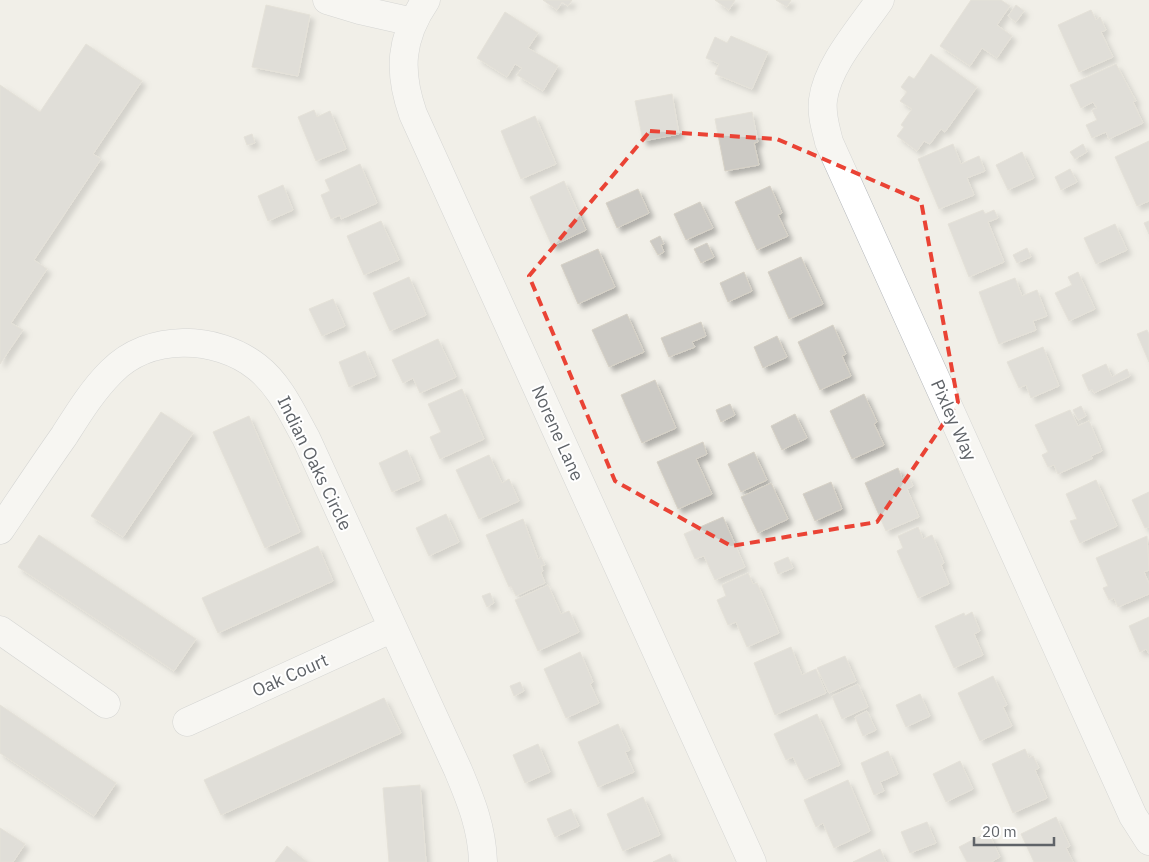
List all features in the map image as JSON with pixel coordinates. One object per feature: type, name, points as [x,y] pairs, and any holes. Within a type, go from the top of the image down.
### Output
[{"type":"street","points":[[327,0],[360,10],[419,11]]},
{"type":"street","name":"Pixley Way","points":[[880,0],[832,70],[826,85],[823,101],[823,119],[829,142],[1128,807],[1149,841]]},
{"type":"street","name":"Norene Lane","points":[[419,11],[404,48],[402,70],[405,92],[413,114],[752,862]]},
{"type":"street","name":"Indian Oaks Circle","points":[[0,530],[92,394],[112,371],[124,361],[144,351],[165,344],[187,343],[209,345],[240,356],[252,364],[281,392],[306,438],[476,812],[482,840],[483,862]]},
{"type":"street","name":"Oak Court","points":[[187,722],[393,628]]},
{"type":"street","points":[[0,630],[106,704]]},
{"type":"highlighted area","points":[[650,131],[777,139],[921,201],[958,402],[877,522],[731,546],[615,481],[529,276]]},
{"type":"building","points":[[543,0],[572,0],[568,6],[562,2],[557,10]]},
{"type":"building","points":[[715,0],[735,0],[729,10]]},
{"type":"building","points":[[776,0],[791,0],[787,7]]},
{"type":"building","points":[[971,0],[1001,0],[1010,6],[997,25],[1012,36],[997,58],[982,48],[970,66],[940,46]]},
{"type":"building","points":[[266,5],[310,15],[298,76],[252,67]]},
{"type":"building","points":[[1016,5],[1024,11],[1016,22],[1008,16]]},
{"type":"building","points":[[1091,10],[1096,20],[1100,17],[1106,30],[1101,32],[1113,57],[1079,72],[1058,25]]},
{"type":"building","points":[[505,12],[538,33],[528,48],[558,66],[543,91],[517,75],[522,68],[515,64],[507,77],[477,58]]},
{"type":"building","points":[[731,36],[768,52],[752,89],[715,74],[719,64],[706,58],[715,37],[727,43]]},
{"type":"building","points":[[86,44],[142,81],[93,154],[101,159],[34,260],[47,269],[11,323],[23,330],[0,364],[0,85],[40,112]]},
{"type":"building","points":[[931,54],[977,87],[945,132],[941,129],[930,144],[924,141],[917,151],[897,136],[904,127],[901,125],[912,109],[900,101],[907,92],[901,87],[909,76],[914,79]]},
{"type":"building","points":[[1116,64],[1136,101],[1133,102],[1143,123],[1109,139],[1106,132],[1092,138],[1086,125],[1097,120],[1092,110],[1097,108],[1093,102],[1081,108],[1070,85]]},
{"type":"building","points":[[672,94],[679,134],[643,141],[635,101]]},
{"type":"building","points":[[314,110],[317,117],[330,111],[346,149],[316,161],[298,117]]},
{"type":"building","points":[[752,112],[758,142],[754,143],[759,165],[725,171],[715,119]]},
{"type":"building","points":[[535,116],[556,164],[521,179],[501,131]]},
{"type":"building","points":[[252,134],[255,143],[247,145],[244,137]]},
{"type":"building","points":[[1149,141],[1149,201],[1137,206],[1115,157]]},
{"type":"building","points":[[953,144],[961,164],[979,156],[985,171],[967,178],[974,195],[939,209],[918,159]]},
{"type":"building","points":[[1083,144],[1087,152],[1075,159],[1070,152]]},
{"type":"building","points":[[1022,152],[1034,178],[1008,190],[996,165]]},
{"type":"building","points":[[360,164],[377,203],[341,219],[340,215],[331,219],[321,195],[330,191],[325,180]]},
{"type":"building","points":[[1070,169],[1077,182],[1061,190],[1055,177]]},
{"type":"building","points":[[564,181],[586,230],[552,246],[530,197]]},
{"type":"building","points":[[283,185],[293,210],[268,221],[258,196]]},
{"type":"building","points":[[770,186],[782,213],[778,215],[788,236],[757,250],[735,202]]},
{"type":"building","points":[[638,189],[649,213],[617,228],[606,203]]},
{"type":"building","points":[[700,202],[713,228],[686,240],[674,214]]},
{"type":"building","points":[[983,210],[985,214],[994,210],[998,218],[988,222],[1004,262],[969,277],[948,224]]},
{"type":"building","points":[[381,221],[399,260],[364,275],[347,236]]},
{"type":"building","points":[[1149,221],[1149,234],[1144,223]]},
{"type":"building","points":[[1115,224],[1127,250],[1096,264],[1084,238]]},
{"type":"building","points":[[660,236],[664,244],[661,245],[664,252],[658,255],[650,241]]},
{"type":"building","points":[[707,243],[714,257],[701,263],[694,249]]},
{"type":"building","points":[[1027,248],[1031,257],[1017,263],[1013,255]]},
{"type":"building","points":[[598,249],[615,287],[578,304],[561,265]]},
{"type":"building","points":[[801,257],[823,304],[789,319],[768,272]]},
{"type":"building","points":[[744,272],[752,291],[728,302],[720,283]]},
{"type":"building","points":[[1078,272],[1095,309],[1069,321],[1055,293],[1072,285],[1068,277]]},
{"type":"building","points":[[409,277],[426,315],[390,331],[373,293]]},
{"type":"building","points":[[1015,278],[1022,296],[1037,290],[1047,316],[1033,321],[1036,330],[999,344],[979,292]]},
{"type":"building","points":[[333,299],[345,326],[322,336],[309,309]]},
{"type":"building","points":[[627,314],[644,352],[609,367],[592,330]]},
{"type":"building","points":[[701,322],[706,336],[692,342],[695,347],[669,357],[661,338]]},
{"type":"building","points":[[833,325],[846,354],[842,356],[851,376],[820,390],[798,342]]},
{"type":"building","points":[[1147,330],[1149,334],[1149,362],[1137,334]]},
{"type":"building","points":[[777,336],[787,357],[763,368],[754,347]]},
{"type":"building","points":[[438,339],[456,377],[420,393],[413,378],[403,383],[392,360]]},
{"type":"building","points":[[1043,347],[1059,386],[1031,398],[1026,385],[1019,388],[1007,362]]},
{"type":"building","points":[[365,351],[376,376],[349,387],[339,362]]},
{"type":"building","points":[[1106,364],[1112,377],[1127,369],[1130,376],[1094,393],[1092,389],[1089,391],[1082,375]]},
{"type":"building","points":[[655,380],[676,428],[642,443],[621,395]]},
{"type":"building","points":[[462,389],[484,439],[440,459],[430,437],[441,432],[428,404]]},
{"type":"building","points":[[864,394],[877,422],[874,424],[884,445],[852,459],[830,411]]},
{"type":"building","points":[[730,404],[735,415],[721,422],[716,410]]},
{"type":"building","points":[[1081,406],[1086,416],[1078,420],[1073,410]]},
{"type":"building","points":[[1070,410],[1078,426],[1089,421],[1102,451],[1091,456],[1093,458],[1058,474],[1054,465],[1048,467],[1042,455],[1048,452],[1035,425]]},
{"type":"building","points":[[161,412],[193,433],[123,537],[91,516]]},
{"type":"building","points":[[795,414],[807,438],[782,450],[771,426]]},
{"type":"building","points":[[249,416],[300,532],[265,548],[213,432]]},
{"type":"building","points":[[703,442],[707,454],[696,459],[712,494],[678,509],[657,462]]},
{"type":"building","points":[[407,450],[420,480],[392,492],[379,463]]},
{"type":"building","points":[[754,452],[767,480],[741,492],[728,464]]},
{"type":"building","points":[[489,455],[502,483],[509,479],[519,501],[479,519],[456,470]]},
{"type":"building","points":[[898,468],[902,478],[908,475],[913,486],[907,489],[919,517],[886,531],[865,483]]},
{"type":"building","points":[[1096,480],[1117,526],[1080,543],[1070,521],[1077,519],[1066,494]]},
{"type":"building","points":[[831,482],[842,509],[815,521],[803,494]]},
{"type":"building","points":[[771,483],[788,519],[758,533],[741,497]]},
{"type":"building","points":[[1149,492],[1149,527],[1145,528],[1132,500]]},
{"type":"building","points":[[446,514],[459,542],[429,556],[416,528]]},
{"type":"building","points":[[723,517],[745,567],[715,580],[704,556],[695,559],[684,534]]},
{"type":"building","points":[[523,519],[538,559],[541,557],[545,565],[541,566],[543,571],[541,573],[545,583],[516,596],[511,586],[509,587],[486,535]]},
{"type":"building","points":[[918,527],[923,539],[932,535],[944,563],[941,565],[949,584],[918,598],[897,551],[903,548],[898,536]]},
{"type":"building","points":[[39,535],[196,639],[174,671],[18,567]]},
{"type":"building","points":[[1147,536],[1149,570],[1144,572],[1149,584],[1149,594],[1118,607],[1114,598],[1109,600],[1103,588],[1108,586],[1096,558]]},
{"type":"building","points":[[318,546],[333,581],[218,633],[202,598]]},
{"type":"building","points":[[788,557],[793,568],[778,574],[774,563]]},
{"type":"building","points":[[748,573],[753,584],[757,583],[779,633],[747,647],[736,622],[728,625],[717,600],[726,596],[722,585]]},
{"type":"building","points":[[548,585],[561,614],[569,611],[579,632],[538,651],[515,600]]},
{"type":"building","points":[[490,593],[494,603],[487,607],[482,596]]},
{"type":"building","points":[[972,612],[980,631],[974,634],[983,655],[954,668],[935,626],[964,613],[965,616]]},
{"type":"building","points":[[1149,617],[1149,654],[1146,649],[1140,652],[1129,626]]},
{"type":"building","points":[[791,647],[802,675],[816,669],[826,693],[775,715],[754,663]]},
{"type":"building","points":[[580,652],[593,682],[590,684],[599,703],[566,718],[544,669]]},
{"type":"building","points":[[845,656],[856,681],[829,693],[817,668]]},
{"type":"building","points":[[993,676],[1007,705],[1003,707],[1012,726],[980,741],[958,693]]},
{"type":"building","points":[[520,682],[524,691],[514,696],[510,686]]},
{"type":"building","points":[[858,684],[868,707],[842,719],[832,696]]},
{"type":"building","points":[[920,694],[930,716],[906,727],[896,705]]},
{"type":"building","points":[[384,698],[401,733],[221,815],[204,780]]},
{"type":"building","points":[[0,705],[116,783],[94,816],[0,753]]},
{"type":"building","points":[[867,711],[876,730],[863,736],[855,717]]},
{"type":"building","points":[[817,714],[840,765],[805,780],[793,757],[786,760],[774,734]]},
{"type":"building","points":[[618,724],[630,750],[625,752],[634,772],[598,787],[578,742]]},
{"type":"building","points":[[538,744],[550,772],[525,783],[513,755]]},
{"type":"building","points":[[1025,749],[1029,758],[1033,756],[1039,768],[1035,770],[1047,798],[1013,813],[992,764]]},
{"type":"building","points":[[888,751],[898,774],[880,782],[884,791],[874,795],[861,763]]},
{"type":"building","points":[[960,761],[973,789],[946,802],[933,774]]},
{"type":"building","points":[[848,780],[870,831],[834,848],[823,823],[816,827],[804,800]]},
{"type":"building","points":[[420,785],[426,862],[389,862],[383,788]]},
{"type":"building","points":[[643,797],[660,835],[623,851],[607,814]]},
{"type":"building","points":[[571,809],[579,826],[555,837],[547,819]]},
{"type":"building","points":[[1056,817],[1070,846],[1066,848],[1073,862],[1034,862],[1021,834]]},
{"type":"building","points":[[927,822],[936,843],[910,853],[901,832]]},
{"type":"building","points":[[0,828],[25,844],[13,862],[0,862]]},
{"type":"building","points":[[988,832],[1000,857],[991,862],[967,862],[959,847]]},
{"type":"building","points":[[287,846],[307,862],[275,862]]},
{"type":"building","points":[[880,849],[886,862],[853,862]]},
{"type":"building","points":[[670,854],[674,862],[653,862]]}]
